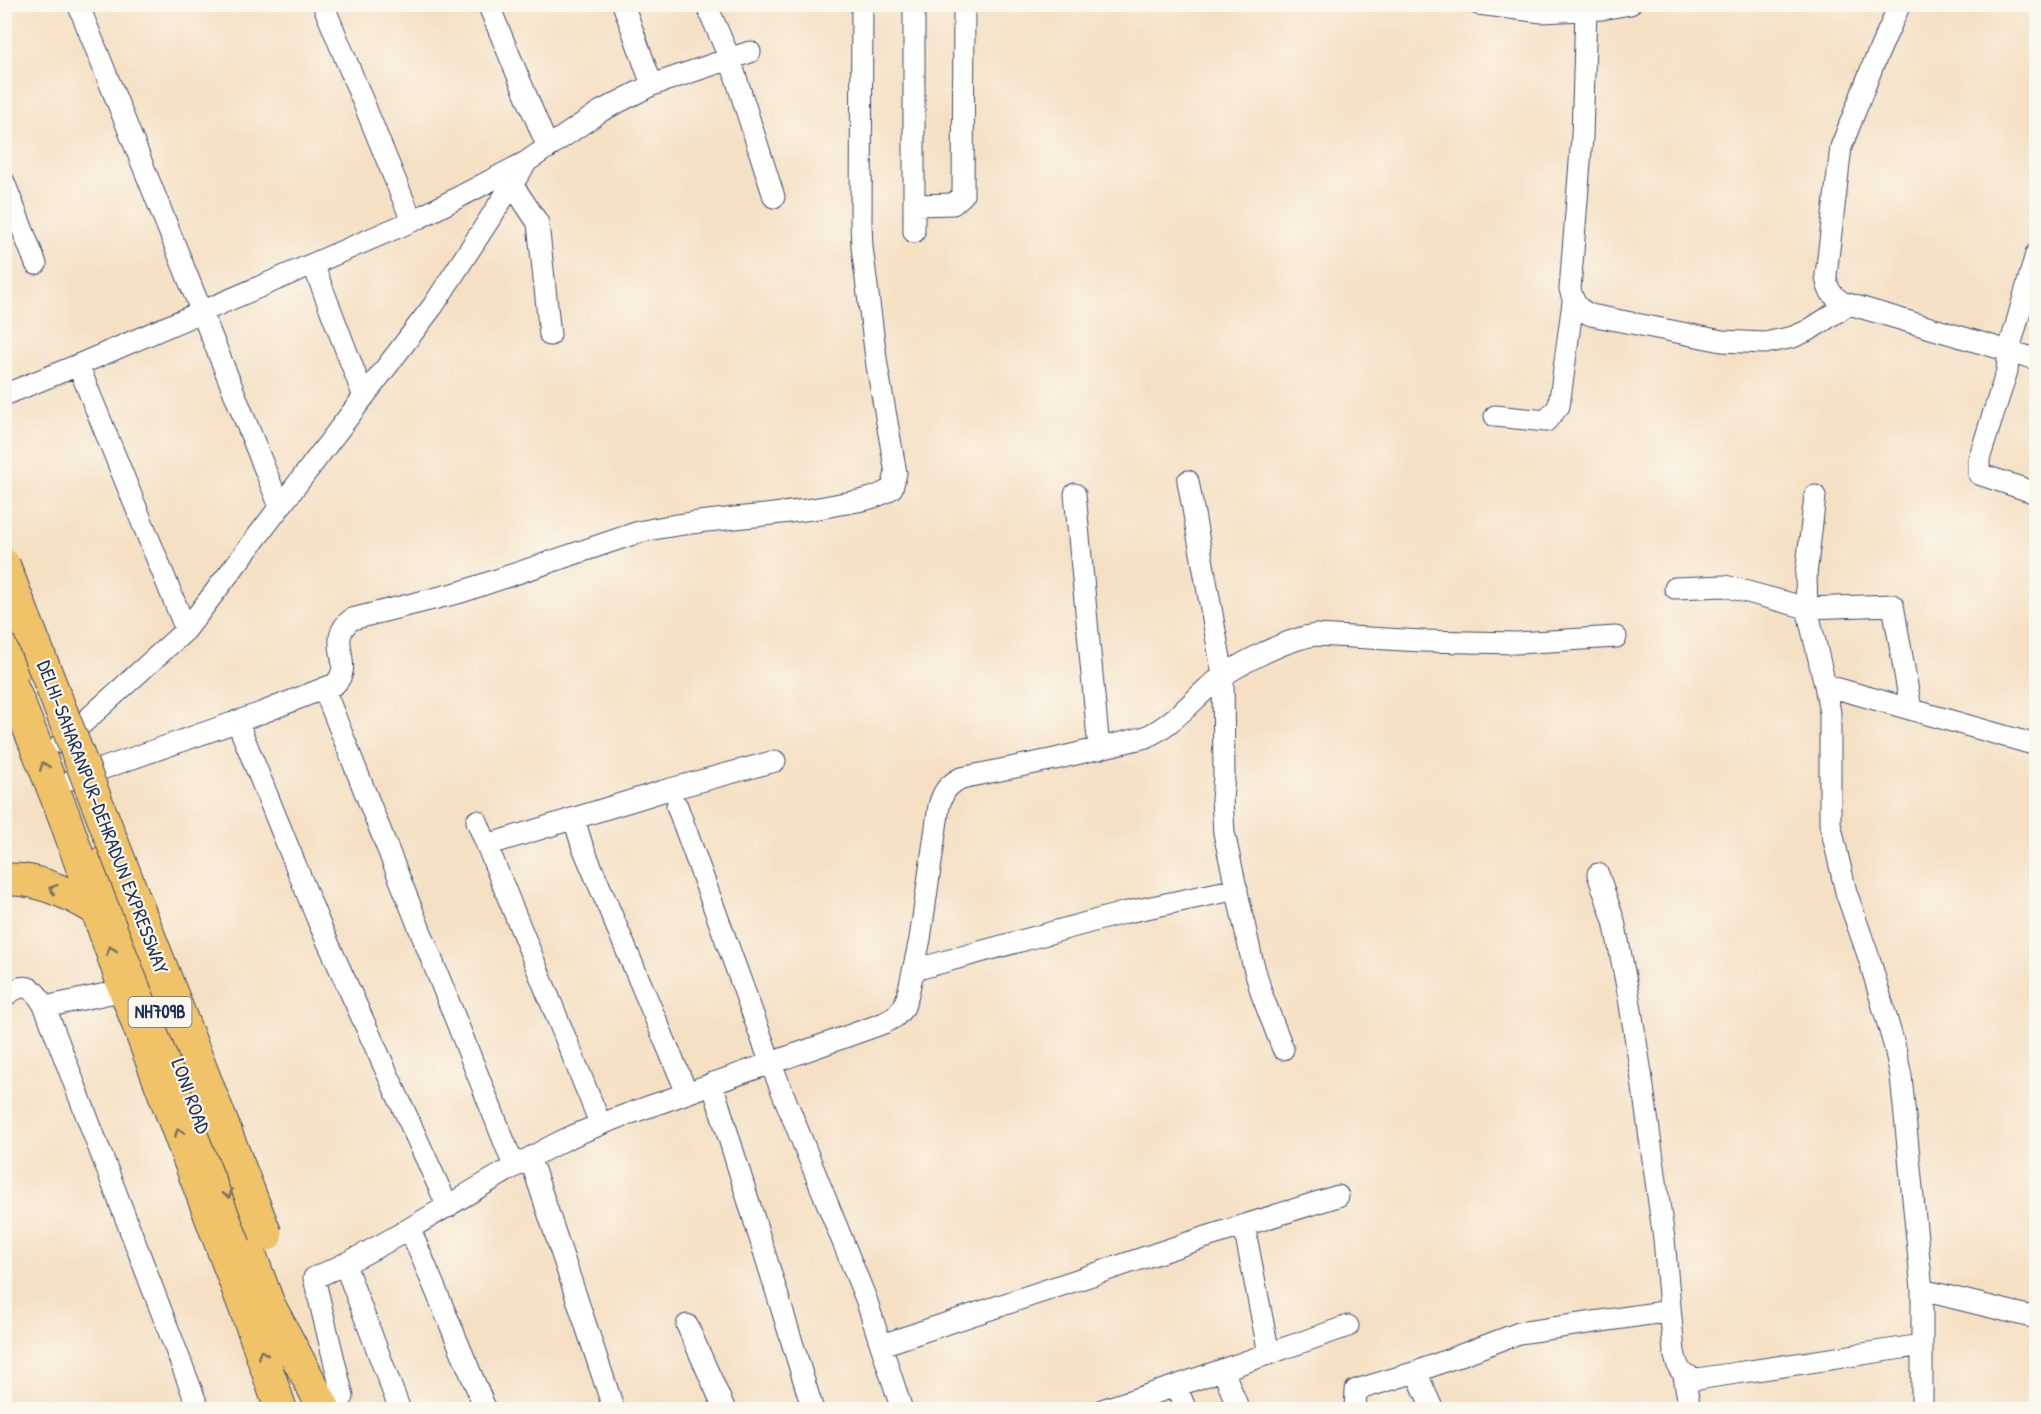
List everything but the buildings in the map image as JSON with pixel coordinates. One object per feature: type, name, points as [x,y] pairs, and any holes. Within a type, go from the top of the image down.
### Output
[{"type":"highway","name":"DELHI–SAHARANPUR–DEHRADUN EXPRESSWAY","points":[[4,565],[266,1235],[322,1409]]},
{"type":"highway","name":"LONI ROAD","points":[[4,610],[72,779],[269,1305],[322,1409]]},
{"type":"highway","name":"LONI ROAD","points":[[4,666],[64,816],[125,990],[250,1321],[281,1410]]},
{"type":"highway","points":[[4,880],[46,886],[81,900],[97,910]]},
{"type":"street","points":[[78,4],[280,507]]},
{"type":"street","points":[[323,4],[412,221]]},
{"type":"street","points":[[488,4],[548,148]]},
{"type":"street","points":[[623,4],[652,85]]},
{"type":"street","points":[[706,4],[730,59],[774,197]]},
{"type":"street","points":[[72,779],[335,684],[344,672],[339,644],[340,634],[344,625],[352,619],[460,592],[639,532],[678,525],[820,509],[866,500],[892,488],[896,473],[877,366],[861,223],[862,4]]},
{"type":"street","points":[[914,4],[914,232]]},
{"type":"street","points":[[914,205],[953,204],[963,195],[964,4]]},
{"type":"street","points":[[1478,4],[1542,12],[1586,10],[1630,4]]},
{"type":"street","points":[[1900,4],[1841,147],[1826,274],[1827,286],[1831,295],[1849,304],[2037,359]]},
{"type":"street","points":[[1496,416],[1546,421],[1559,406],[1573,302],[1570,288],[1582,137],[1586,10]]},
{"type":"street","points":[[4,395],[412,221],[526,162],[601,111],[652,85],[750,52]]},
{"type":"street","points":[[59,745],[186,630],[433,306],[526,162]]},
{"type":"street","points":[[4,182],[36,264]]},
{"type":"street","points":[[512,184],[538,223],[550,335]]},
{"type":"street","points":[[2037,254],[2033,277],[2009,350],[2007,371],[1979,459],[1979,474],[2037,493]]},
{"type":"street","points":[[313,264],[364,397]]},
{"type":"street","points":[[1573,302],[1578,310],[1591,315],[1722,341],[1743,343],[1765,343],[1793,337],[1809,330],[1849,304]]},
{"type":"street","points":[[78,365],[186,630]]},
{"type":"street","points":[[1188,481],[1223,675],[1224,833],[1252,960],[1262,995],[1283,1049]]},
{"type":"street","points":[[1075,494],[1099,750]]},
{"type":"street","points":[[1815,495],[1806,575],[1807,608],[1826,685],[1830,713],[1830,823],[1846,892],[1869,958],[1901,1076],[1922,1290],[1922,1410]]},
{"type":"street","points":[[1676,588],[1725,586],[1807,608],[1893,605],[1911,709]]},
{"type":"street","points":[[322,1409],[343,1397],[314,1278],[345,1265],[410,1229],[522,1162],[600,1124],[771,1064],[895,1017],[904,1007],[914,970],[939,806],[942,794],[949,785],[961,778],[1099,750],[1146,737],[1159,731],[1223,675],[1295,640],[1316,635],[1516,643],[1616,637]]},
{"type":"street","points":[[1826,685],[2037,745]]},
{"type":"street","points":[[324,689],[522,1162],[614,1410]]},
{"type":"street","points":[[237,721],[319,923],[448,1207]]},
{"type":"street","points":[[487,846],[663,791],[775,761]]},
{"type":"street","points":[[677,806],[771,1064],[866,1299],[902,1410]]},
{"type":"street","points":[[574,819],[582,845],[687,1093]]},
{"type":"street","points":[[477,821],[600,1124]]},
{"type":"street","points":[[1598,874],[1614,921],[1629,992],[1662,1227],[1674,1352],[1678,1367],[1684,1376],[1690,1410]]},
{"type":"street","points":[[914,970],[1123,913],[1237,889]]},
{"type":"street","points":[[4,997],[25,986],[33,989],[45,1007],[199,1410]]},
{"type":"street","points":[[45,1007],[125,990]]},
{"type":"street","points":[[712,1083],[813,1410]]},
{"type":"street","points":[[882,1346],[1200,1239],[1338,1196]]},
{"type":"street","points":[[1244,1226],[1269,1354]]},
{"type":"street","points":[[410,1229],[486,1410]]},
{"type":"street","points":[[345,1265],[400,1410]]},
{"type":"street","points":[[1922,1290],[2037,1318]]},
{"type":"street","points":[[1355,1410],[1356,1390],[1416,1372],[1519,1333],[1670,1311]]},
{"type":"street","points":[[687,1325],[725,1410]]},
{"type":"street","points":[[1102,1410],[1348,1326]]},
{"type":"street","points":[[1684,1376],[1697,1379],[1922,1345]]},
{"type":"street","points":[[1223,1370],[1239,1410]]},
{"type":"street","points":[[1416,1372],[1433,1410]]},
{"type":"street","points":[[1176,1386],[1186,1410]]}]
